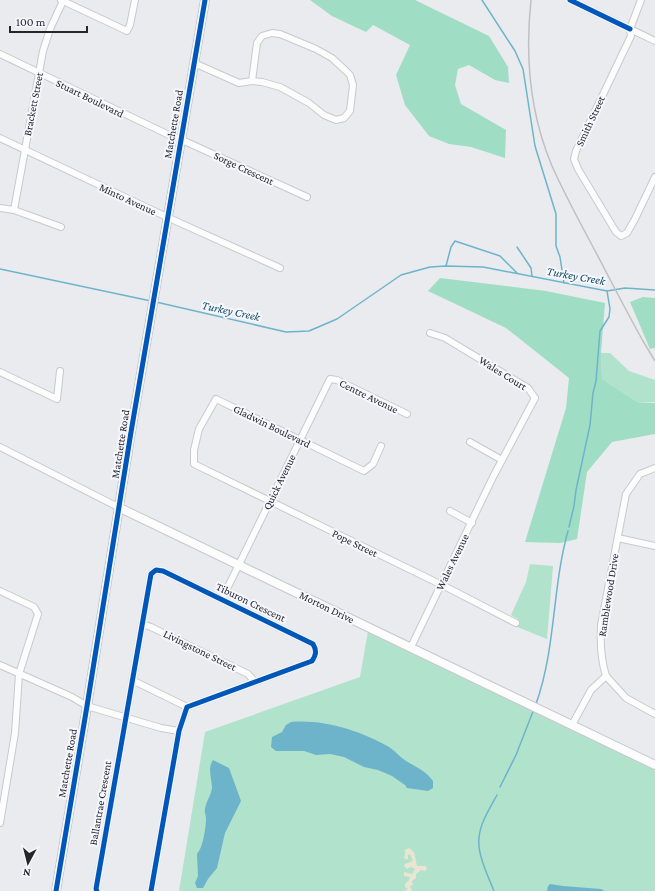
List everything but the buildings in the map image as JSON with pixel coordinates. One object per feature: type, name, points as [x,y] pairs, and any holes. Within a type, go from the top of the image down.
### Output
[{"type":"street","points":[[62,1],[127,31],[130,25],[135,0]]},
{"type":"street","name":"Matchette Road","points":[[56,891],[150,321],[169,218],[180,139],[205,0]]},
{"type":"street","points":[[570,0],[655,41]]},
{"type":"street","name":"Smith Street","points":[[641,0],[630,29],[631,36],[576,151],[574,159],[578,169],[616,232],[621,236],[627,233],[655,177]]},
{"type":"street","name":"Brackett Street","points":[[14,210],[43,50],[50,28],[62,1]]},
{"type":"street","points":[[194,63],[239,83],[252,81],[280,87],[309,103],[324,115],[336,120],[344,118],[350,110],[353,85],[350,75],[332,58],[316,49],[280,34],[267,34],[262,36],[257,43],[252,81]]},
{"type":"street","name":"Stuart Boulevard","points":[[0,54],[180,139]]},
{"type":"street","name":"Minto Avenue","points":[[0,138],[169,218],[280,268]]},
{"type":"street","name":"Sorge Crescent","points":[[180,139],[306,197]]},
{"type":"street","points":[[0,208],[14,210],[61,227]]},
{"type":"street","name":"Wales Court","points":[[430,333],[445,338],[522,384],[528,388],[535,398],[492,477]]},
{"type":"street","points":[[1,374],[57,398],[60,371]]},
{"type":"street","name":"Centre Avenue","points":[[330,379],[337,380],[408,414]]},
{"type":"street","name":"Quick Avenue","points":[[222,599],[330,379]]},
{"type":"street","name":"Gladwin Boulevard","points":[[194,464],[194,450],[200,429],[216,399],[364,471],[373,464],[381,446]]},
{"type":"street","points":[[470,442],[502,460]]},
{"type":"street","name":"Morton Drive","points":[[0,447],[120,508],[536,706],[655,765]]},
{"type":"street","name":"Pope Street","points":[[194,464],[516,623]]},
{"type":"street","name":"Ramblewood Drive","points":[[606,676],[603,665],[601,631],[626,494],[640,474],[655,468]]},
{"type":"street","name":"Wales Avenue","points":[[411,647],[472,523],[492,477]]},
{"type":"street","points":[[450,511],[472,523]]},
{"type":"street","points":[[618,538],[655,546]]},
{"type":"street","name":"Tiburon Crescent","points":[[125,718],[151,574],[156,570],[163,571],[222,599],[313,644],[316,649],[315,656],[312,661],[187,707]]},
{"type":"street","points":[[0,591],[34,607],[38,614],[19,674],[15,733],[0,823]]},
{"type":"street","name":"Livingstone Street","points":[[142,624],[152,627],[248,674],[255,682]]},
{"type":"street","points":[[0,665],[76,699],[87,706],[161,728],[179,731]]},
{"type":"street","points":[[572,725],[591,690],[606,676],[626,698],[655,714]]},
{"type":"street","points":[[132,680],[187,707],[179,731],[151,891]]},
{"type":"street","name":"Ballantrae Crescent","points":[[97,891],[96,889],[125,718]]},
{"type":"green space","points":[[310,0],[415,0],[489,36],[508,67],[509,83],[495,80],[469,65],[458,69],[455,85],[461,104],[506,130],[505,158],[471,147],[449,144],[429,136],[405,105],[396,75],[410,45],[373,25],[366,32],[332,16]]},
{"type":"green space","points":[[440,278],[546,291],[605,303],[601,353],[602,379],[639,403],[655,403],[655,434],[612,442],[587,472],[577,539],[560,543],[525,542],[566,408],[569,378],[506,328],[428,291]]},
{"type":"green space","points":[[643,297],[655,298],[655,348],[650,349],[630,302]]},
{"type":"green space","points":[[601,353],[610,353],[629,371],[655,380],[655,402],[639,403],[602,379]]},
{"type":"green space","points":[[530,564],[553,566],[547,639],[515,626],[518,619],[511,615],[526,582]]},
{"type":"green space","points":[[368,631],[655,769],[655,891],[179,891],[205,732],[360,677]]},
{"type":"sand","points":[[409,848],[414,852],[417,866],[426,866],[427,869],[425,871],[421,870],[416,874],[416,878],[412,881],[413,885],[410,886],[412,891],[405,891],[408,889],[405,887],[405,884],[410,877],[404,876],[404,872],[412,874],[415,869],[411,867],[407,869],[404,866],[405,864],[413,861],[410,854],[408,855],[407,860],[404,858],[405,850]]},
{"type":"water","points":[[291,722],[316,722],[329,724],[354,731],[378,741],[427,774],[433,781],[433,788],[428,791],[407,788],[392,776],[378,770],[364,767],[344,757],[330,754],[316,755],[304,751],[276,751],[271,747],[272,737],[282,732],[286,725]]},
{"type":"water","points":[[213,760],[229,768],[241,801],[225,833],[217,868],[203,888],[197,888],[195,883],[198,876],[197,854],[201,847],[205,832],[205,810],[212,788],[210,767]]},
{"type":"water","points":[[550,884],[601,889],[605,891],[547,891]]},
{"type":"waterway","points":[[482,0],[515,51],[523,69],[535,146],[556,214],[556,246],[560,257],[564,283]]},
{"type":"waterway","name":"Turkey Creek","points":[[446,266],[451,247],[455,241],[500,256],[517,273]]},
{"type":"waterway","points":[[517,247],[531,268],[532,276]]},
{"type":"waterway","name":"Turkey Creek","points":[[156,302],[286,332],[309,331],[337,319],[401,275],[430,267],[483,267],[607,291],[625,288],[655,290]]},
{"type":"waterway","name":"Turkey Creek","points":[[0,269],[151,301]]},
{"type":"waterway","points":[[569,527],[590,425],[593,393],[596,381],[600,331],[609,317],[610,309],[607,291]]},
{"type":"waterway","points":[[536,704],[551,640],[559,574],[568,531]]},
{"type":"waterway","points":[[500,787],[516,755],[534,709]]},
{"type":"waterway","points":[[494,891],[481,858],[479,838],[483,821],[497,795]]},
{"type":"railway","points":[[531,0],[529,21],[529,63],[531,84],[534,105],[545,146],[552,166],[571,206],[655,361]]},
{"type":"cycle path","points":[[56,891],[131,432],[205,0]]},
{"type":"cycle path","points":[[570,0],[630,29]]},
{"type":"cycle path","points":[[97,891],[96,889],[151,574],[156,570],[163,571],[313,644],[316,653],[312,661],[187,707],[179,731],[151,891]]}]
